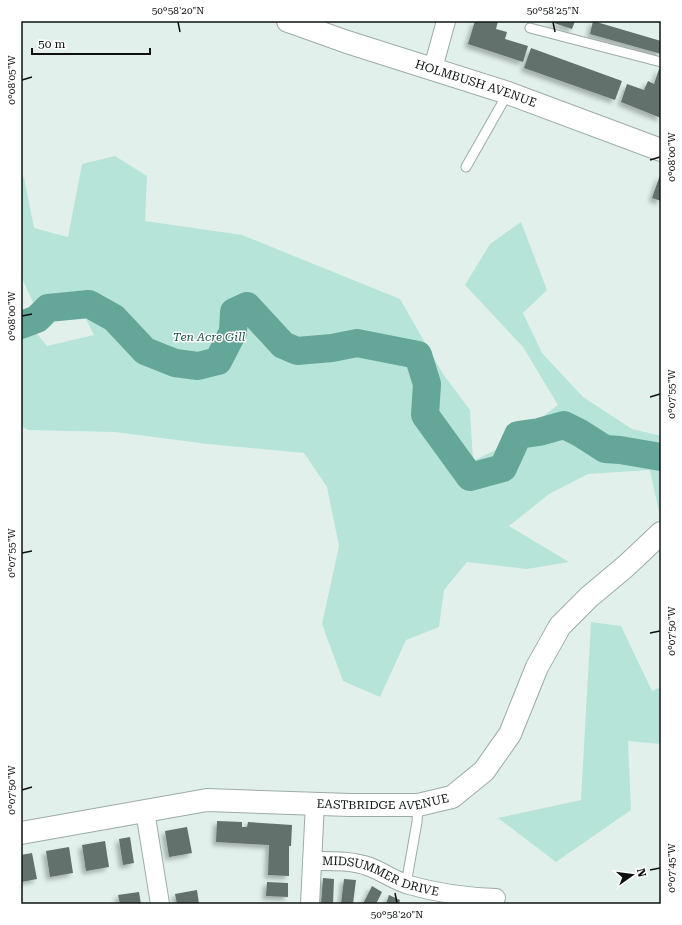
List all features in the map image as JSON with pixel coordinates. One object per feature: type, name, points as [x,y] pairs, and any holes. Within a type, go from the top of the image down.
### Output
[{"type":"street","name":"HOLMBUSH AVENUE","points":[[288,21],[347,42],[508,93],[661,150]]},
{"type":"street","points":[[433,68],[446,21]]},
{"type":"street","name":"EASTBRIDGE AVENUE","points":[[21,833],[207,800],[350,805],[418,805],[452,797],[484,771],[510,734],[537,667],[560,626],[661,533]]},
{"type":"street","points":[[310,904],[315,803]]},
{"type":"street","points":[[145,811],[160,904]]},
{"type":"street","name":"MIDSUMMER DRIVE","points":[[312,861],[348,862],[369,867],[406,884],[432,892],[473,901],[496,898]]},
{"type":"lane","points":[[530,28],[661,62]]},
{"type":"lane","points":[[466,167],[508,93]]},
{"type":"lane","points":[[406,884],[418,822],[418,805]]},
{"type":"green space","name":"Ten Acre Gill","points":[[115,156],[147,176],[145,221],[242,235],[400,299],[443,374],[470,410],[473,461],[500,448],[558,405],[523,347],[465,285],[490,244],[521,222],[547,290],[523,313],[542,353],[583,397],[632,429],[661,436],[661,516],[650,470],[588,474],[549,494],[509,526],[569,562],[527,569],[467,562],[444,590],[439,627],[406,640],[380,697],[343,681],[322,624],[339,546],[327,487],[304,453],[208,444],[115,432],[28,430],[21,426],[21,314],[47,346],[94,335],[80,307],[36,309],[21,276],[21,174],[24,178],[34,228],[68,237],[82,164]]},
{"type":"green space","points":[[591,622],[621,626],[652,691],[661,687],[661,744],[628,741],[631,810],[556,862],[498,818],[581,800]]},
{"type":"building","points":[[475,21],[498,21],[496,29],[507,32],[505,39],[528,46],[523,62],[468,44]]},
{"type":"building","points":[[548,21],[575,21],[572,29]]},
{"type":"building","points":[[593,21],[661,41],[661,54],[590,34]]},
{"type":"building","points":[[531,48],[622,81],[615,100],[524,68]]},
{"type":"building","points":[[659,69],[661,70],[661,118],[621,102],[627,84],[644,90],[648,81],[654,84]]},
{"type":"building","points":[[661,175],[661,201],[652,198]]},
{"type":"building","points":[[217,821],[242,822],[242,827],[247,827],[248,822],[292,825],[291,846],[289,846],[289,876],[268,875],[269,845],[216,842]]},
{"type":"building","points":[[187,827],[192,853],[169,857],[165,831]]},
{"type":"building","points":[[130,837],[134,863],[123,865],[119,839]]},
{"type":"building","points":[[105,841],[109,867],[86,871],[82,845]]},
{"type":"building","points":[[69,847],[73,873],[50,877],[46,851]]},
{"type":"building","points":[[32,853],[37,879],[21,882],[21,855]]},
{"type":"building","points":[[323,878],[334,879],[333,904],[321,904]]},
{"type":"building","points":[[344,879],[356,880],[353,904],[341,904]]},
{"type":"building","points":[[267,882],[288,883],[288,897],[266,896]]},
{"type":"building","points":[[372,886],[382,892],[376,904],[363,904]]},
{"type":"building","points":[[197,890],[199,904],[177,904],[175,894]]},
{"type":"building","points":[[139,892],[141,904],[120,904],[118,895]]},
{"type":"building","points":[[389,895],[400,900],[399,904],[386,904]]},
{"type":"waterway","points":[[21,325],[37,319],[48,308],[89,304],[114,318],[145,351],[175,363],[198,366],[218,361],[233,332],[234,312],[247,306],[283,345],[297,351],[332,348],[357,343],[418,355],[427,384],[425,415],[470,477],[503,468],[518,435],[539,432],[564,425],[605,449],[661,457]]}]
